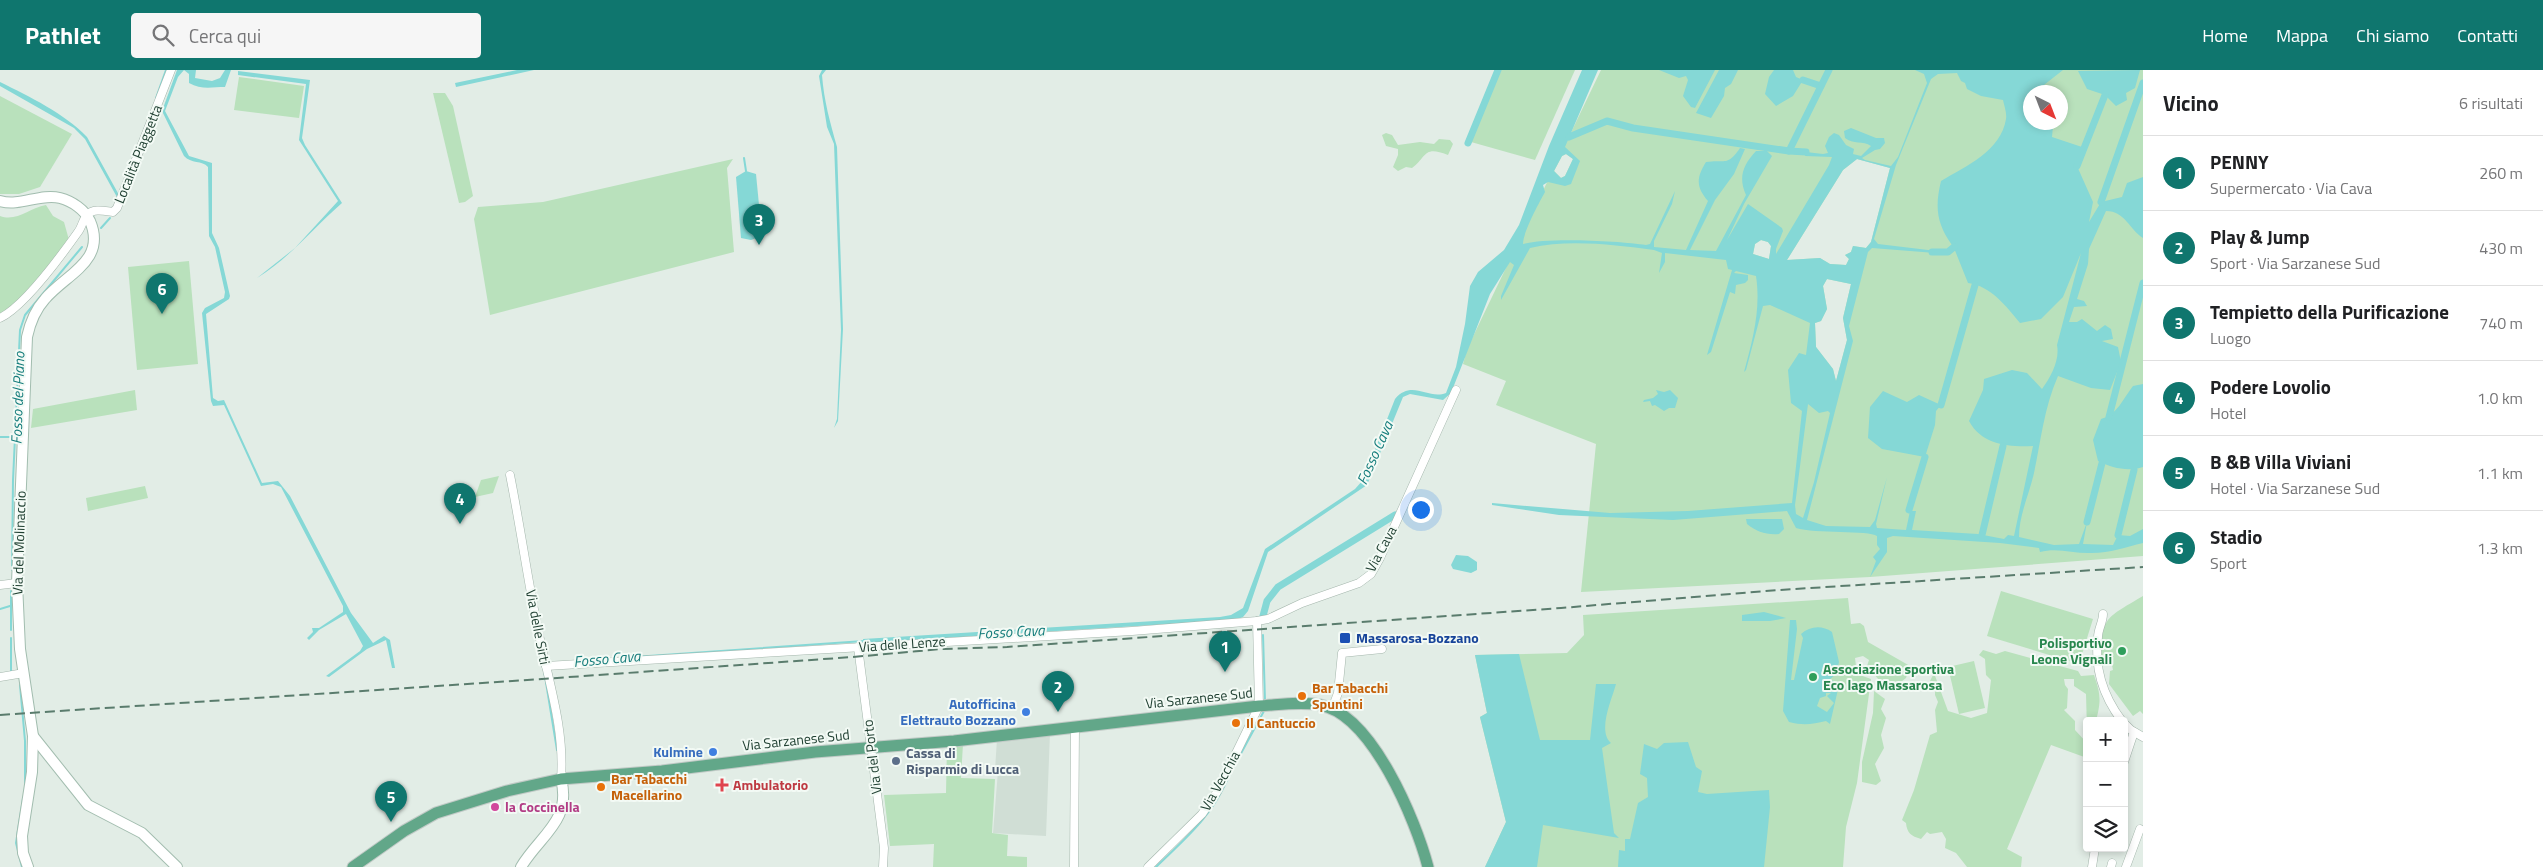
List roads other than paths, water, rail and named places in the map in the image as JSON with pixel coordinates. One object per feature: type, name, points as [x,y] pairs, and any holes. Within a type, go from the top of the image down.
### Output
[{"type":"main road","name":"Via Sarzanese Sud","points":[[353,867],[404,831],[436,813],[507,791],[561,779],[1263,706],[1309,704],[1332,708]]},
{"type":"main road","points":[[1332,708],[1355,726],[1394,778],[1428,867]]},
{"type":"street","name":"Località Piaggetta","points":[[87,215],[96,210],[113,212],[117,208],[171,70]]},
{"type":"street","points":[[0,201],[9,204],[46,197],[58,198],[69,202],[87,215],[80,230],[18,306],[0,318]]},
{"type":"street","name":"Via del Molinaccio","points":[[28,867],[23,853],[22,836],[32,760],[33,736],[17,621],[27,337],[30,323],[40,305],[85,264],[95,240],[87,215]]},
{"type":"street","name":"Via Cava","points":[[1257,621],[1268,619],[1302,603],[1359,583],[1371,574],[1456,390]]},
{"type":"street","name":"Via delle Sirti","points":[[510,475],[561,734],[563,753],[561,779]]},
{"type":"street","points":[[0,586],[17,583]]},
{"type":"street","points":[[2103,614],[2098,634],[2098,670],[2104,691],[2120,717]]},
{"type":"street","points":[[1257,621],[1263,706]]},
{"type":"street","name":"Via delle Lenze","points":[[546,664],[1132,631],[1257,621]]},
{"type":"street","name":"Via del Porto","points":[[858,647],[884,848],[883,867]]},
{"type":"street","points":[[1332,708],[1338,693],[1342,653],[1382,649]]},
{"type":"street","points":[[0,677],[24,673]]},
{"type":"street","name":"Via Vecchia","points":[[1148,867],[1189,829],[1210,804],[1263,706]]},
{"type":"street","points":[[1074,867],[1075,727]]},
{"type":"street","points":[[2128,727],[2143,738]]},
{"type":"street","points":[[2128,750],[2134,732]]},
{"type":"street","points":[[33,736],[80,797],[91,807],[126,823],[142,833],[177,867]]},
{"type":"street","points":[[32,760],[49,757]]},
{"type":"street","points":[[521,867],[537,842],[560,817],[564,804],[561,779]]},
{"type":"street","points":[[2126,867],[2140,829]]},
{"type":"street","points":[[2092,866],[2094,852]]},
{"type":"water","points":[[177,70],[184,70],[178,77],[165,111],[189,156],[212,163],[212,233],[219,248],[230,296],[229,299],[206,314],[213,398],[218,401],[224,400],[262,483],[278,481],[290,496],[351,613],[373,643],[384,636],[390,640],[395,668],[392,668],[386,640],[367,649],[329,677],[326,676],[360,651],[363,646],[346,614],[319,630],[309,640],[307,638],[313,632],[312,628],[319,628],[343,612],[343,606],[281,487],[273,484],[261,486],[224,405],[213,406],[211,401],[202,313],[205,308],[224,298],[225,292],[215,247],[209,236],[208,167],[203,163],[190,160],[184,156],[162,111]]},
{"type":"water","points":[[184,70],[196,70],[195,78],[212,81],[220,78],[225,70],[231,70],[225,87],[207,88],[189,83],[189,74]]},
{"type":"water","points":[[517,70],[534,70],[456,87],[455,83]]},
{"type":"water","points":[[822,70],[826,70],[822,75],[824,94],[837,147],[843,329],[838,421],[834,428],[837,419],[841,330],[834,144],[827,127],[819,76]]},
{"type":"water","points":[[1582,70],[1598,70],[1565,147],[1580,161],[1571,184],[1565,186],[1548,182],[1543,185],[1545,192],[1528,225],[1523,244],[1565,240],[1650,244],[1675,191],[1672,204],[1654,241],[1654,247],[1686,250],[1708,201],[1699,187],[1700,173],[1706,162],[1729,160],[1740,148],[1745,149],[1734,174],[1715,200],[1690,250],[1716,251],[1746,195],[1742,182],[1745,166],[1756,151],[1767,151],[1772,156],[1744,204],[1727,240],[1748,204],[1782,228],[1783,231],[1776,254],[1832,157],[1805,156],[1806,152],[1828,153],[1825,146],[1829,137],[1834,133],[1839,135],[1846,145],[1854,149],[1853,154],[1861,156],[1871,146],[1845,138],[1844,131],[1851,128],[1876,138],[1884,138],[1885,143],[1880,149],[1862,158],[1865,160],[1891,166],[1898,157],[1927,83],[1924,74],[1915,70],[2063,70],[2044,85],[2023,85],[2023,130],[2053,130],[2052,137],[2082,147],[2077,166],[2093,202],[2089,222],[2101,202],[2122,197],[2127,183],[2143,177],[2143,238],[2118,214],[2106,211],[2089,249],[2088,264],[2077,299],[2084,301],[2087,306],[2074,307],[2069,322],[2077,322],[2082,319],[2097,331],[2105,325],[2111,329],[2113,339],[2102,341],[2118,347],[2121,362],[2110,390],[2091,388],[2058,376],[2046,412],[2034,473],[2019,529],[2019,537],[2054,545],[2079,544],[2087,522],[2083,544],[2113,545],[2118,535],[2130,536],[2143,529],[2143,543],[2099,553],[2053,550],[2040,552],[2039,548],[2000,543],[1893,536],[1887,538],[1887,552],[1870,577],[1876,561],[1873,557],[1880,549],[1877,545],[1877,536],[1864,533],[1816,531],[1796,528],[1787,511],[1673,520],[1559,515],[1492,505],[1492,503],[1610,513],[1688,511],[1792,503],[1802,411],[1791,403],[1788,370],[1799,353],[1806,355],[1810,323],[1770,305],[1763,306],[1744,372],[1757,312],[1756,276],[1736,271],[1734,273],[1748,275],[1748,280],[1745,283],[1736,285],[1735,294],[1730,292],[1711,352],[1707,355],[1732,270],[1728,269],[1726,260],[1665,253],[1665,262],[1659,273],[1662,253],[1654,250],[1576,243],[1545,245],[1530,248],[1501,300],[1514,265],[1510,262],[1490,294],[1451,393],[1443,400],[1410,394],[1403,397],[1367,485],[1268,552],[1248,611],[1243,617],[1235,620],[863,643],[863,639],[1220,617],[1231,615],[1243,608],[1265,549],[1355,489],[1363,480],[1395,399],[1401,393],[1414,390],[1433,394],[1446,393],[1456,367],[1465,324],[1470,286],[1478,272],[1504,250],[1519,225],[1549,146]],"holes":[[[1957,73],[1967,89],[1981,96],[2003,100],[2006,117],[2003,130],[1990,149],[1941,181],[1938,214],[1943,229],[1952,245],[1945,252],[1878,244],[1874,239],[1896,165],[1931,79],[1938,74]],[[1566,154],[1573,159],[1565,176],[1561,178],[1554,171],[1562,156]],[[1857,159],[1890,168],[1871,242],[1866,248],[1853,246],[1851,252],[1845,255],[1849,259],[1846,265],[1830,264],[1820,258],[1787,260],[1843,170]],[[1761,240],[1768,242],[1771,246],[1769,259],[1753,254],[1755,244]],[[1872,248],[1948,254],[1954,248],[1968,283],[1991,292],[2020,323],[2041,319],[2063,297],[2081,253],[2057,345],[2056,362],[2042,389],[2027,373],[2012,370],[1984,379],[1983,390],[1969,421],[1974,429],[1988,440],[2005,445],[2033,446],[2014,536],[2008,535],[2004,539],[1978,534],[1912,530],[1916,511],[1910,511],[1906,530],[1877,528],[1876,524],[1887,477],[1875,520],[1870,527],[1826,526],[1807,520],[1853,341],[1849,326],[1868,252]],[[1827,279],[1851,284],[1843,318],[1847,340],[1836,381],[1833,369],[1816,347],[1815,323],[1821,321],[1827,309],[1823,286]],[[1808,404],[1819,413],[1828,411],[1830,413],[1814,482],[1803,518],[1796,514],[1795,505]]]},
{"type":"water","points":[[1659,70],[1715,70],[1695,108],[1691,107],[1683,96],[1688,80],[1686,76],[1679,78]]},
{"type":"water","points":[[1719,70],[1738,70],[1731,84],[1725,88],[1724,96],[1711,118],[1696,113]]},
{"type":"water","points":[[1774,70],[1793,70],[1796,77],[1803,80],[1793,96],[1776,106],[1765,94],[1769,77]]},
{"type":"water","points":[[2140,70],[2135,88],[2126,93],[2127,100],[2116,106],[2105,95],[2087,89],[2078,71]]},
{"type":"water","points":[[238,71],[310,80],[302,138],[342,203],[295,248],[338,201],[299,140],[306,84],[238,75]]},
{"type":"water","points":[[0,82],[35,100],[78,128],[87,137],[119,195],[118,199],[85,139],[74,128],[0,86]]},
{"type":"water","points":[[746,171],[756,174],[762,236],[751,240],[741,238],[736,177]]},
{"type":"water","points":[[295,248],[292,251],[257,278]]},
{"type":"water","points":[[2143,384],[2143,467],[2132,469],[2120,468],[2098,461],[2093,440],[2101,419],[2116,410],[2133,386]]},
{"type":"water","points":[[1656,390],[1664,392],[1670,390],[1678,398],[1675,408],[1669,408],[1664,411],[1655,405],[1652,406],[1650,401],[1643,402],[1658,394]]},
{"type":"water","points":[[1883,391],[1907,402],[1919,395],[1941,405],[1936,411],[1935,425],[1925,457],[1882,449],[1868,438],[1870,407]]},
{"type":"water","points":[[1746,519],[1782,519],[1784,529],[1779,534],[1762,532],[1747,524]]},
{"type":"water","points":[[1456,555],[1468,556],[1477,562],[1477,570],[1471,573],[1453,569],[1451,565]]},
{"type":"water","points":[[1764,612],[1786,618],[1770,621],[1742,621],[1742,615]]},
{"type":"water","points":[[1790,620],[1796,620],[1797,629],[1791,680],[1794,680],[1803,638],[1801,634],[1808,629],[1816,627],[1832,632],[1839,662],[1836,674],[1830,679],[1839,685],[1830,724],[1826,721],[1808,724],[1789,722],[1783,711]],"holes":[[[1826,693],[1831,693],[1827,696],[1834,703],[1827,712],[1817,706],[1820,698],[1826,696]]]},
{"type":"water","points":[[1519,654],[1540,740],[1590,740],[1596,684],[1616,684],[1605,723],[1607,738],[1611,743],[1602,748],[1614,833],[1619,838],[1543,825],[1537,867],[1485,867],[1506,822],[1480,717],[1487,713],[1475,655]]},
{"type":"water","points":[[1688,742],[1696,767],[1702,771],[1698,792],[1707,794],[1769,790],[1770,807],[1764,867],[1618,867],[1619,850],[1625,851],[1625,839],[1630,839],[1638,803],[1648,797],[1647,778],[1640,774],[1644,744],[1657,749],[1664,743]]},
{"type":"waterway","name":"Fosso del Piano","points":[[156,98],[166,70]]},
{"type":"waterway","points":[[1468,143],[1498,70]]},
{"type":"waterway","points":[[1569,137],[1607,121],[1633,128],[1789,151],[1829,70]]},
{"type":"waterway","points":[[1803,80],[1821,86]]},
{"type":"waterway","points":[[2101,202],[2143,83]]},
{"type":"waterway","points":[[2077,166],[2105,95]]},
{"type":"waterway","points":[[1789,151],[1806,152]]},
{"type":"waterway","points":[[744,158],[746,171]]},
{"type":"waterway","name":"Fosso del Piano","points":[[101,228],[110,218]]},
{"type":"waterway","name":"Fosso del Piano","points":[[12,570],[13,480],[20,330],[25,315],[82,247]]},
{"type":"waterway","points":[[1932,252],[1948,252],[1954,247]]},
{"type":"waterway","points":[[2109,417],[2143,283]]},
{"type":"waterway","points":[[1941,405],[1975,285]]},
{"type":"waterway","points":[[0,437],[15,437]]},
{"type":"waterway","points":[[1982,535],[2003,446]]},
{"type":"waterway","points":[[1909,510],[1925,457]]},
{"type":"waterway","points":[[2087,522],[2102,463]]},
{"type":"waterway","points":[[2118,535],[2134,470]]},
{"type":"waterway","points":[[1263,616],[1267,601],[1278,587],[1395,515]]},
{"type":"waterway","name":"Fosso del Piano","points":[[11,591],[11,630]]},
{"type":"waterway","points":[[0,609],[10,606]]},
{"type":"waterway","name":"Fosso Cava","points":[[1263,635],[1265,701]]},
{"type":"waterway","name":"Fosso del Piano","points":[[11,638],[11,672]]},
{"type":"waterway","name":"Fosso Cava","points":[[634,657],[864,641]]},
{"type":"waterway","name":"Fosso Cava","points":[[543,664],[557,750]]},
{"type":"waterway","name":"Fosso del Piano","points":[[20,685],[25,741],[25,784]]},
{"type":"waterway","name":"Fosso Cava","points":[[1232,770],[1264,711]]},
{"type":"waterway","name":"Fosso Cava","points":[[1156,867],[1189,835],[1207,814],[1230,774]]},
{"type":"waterway","name":"Fosso del Piano","points":[[22,867],[16,843],[23,799]]},
{"type":"railway","points":[[0,715],[542,679],[941,649],[1007,647],[1561,608],[1779,590],[2143,567]]},
{"type":"place","name":"Tempietto della Purificazione","points":[[759,245]]},
{"type":"place","name":"Stadio","points":[[162,314]]},
{"type":"place","name":"Podere Lovolio","points":[[460,524]]},
{"type":"place","name":"Massarosa-Bozzano","points":[[1345,638]]},
{"type":"place","name":"Polisportivo Leone Vignali","points":[[2122,651]]},
{"type":"place","name":"PENNY","points":[[1225,672]]},
{"type":"place","name":"Associazione sportiva Eco lago Massarosa","points":[[1813,677]]},
{"type":"place","name":"Bar Tabacchi Spuntini","points":[[1302,696]]},
{"type":"place","name":"Autofficina Elettrauto Bozzano","points":[[1026,712]]},
{"type":"place","name":"Play & Jump","points":[[1058,712]]},
{"type":"place","name":"Il Cantuccio","points":[[1236,723]]},
{"type":"place","name":"Kulmine","points":[[713,752]]},
{"type":"place","name":"Cassa di Risparmio di Lucca","points":[[896,761]]},
{"type":"place","name":"Ambulatorio","points":[[722,785]]},
{"type":"place","name":"Bar Tabacchi Macellarino","points":[[601,787]]},
{"type":"place","name":"la Coccinella","points":[[495,807]]},
{"type":"place","name":"B &B Villa Viviani","points":[[391,822]]}]
